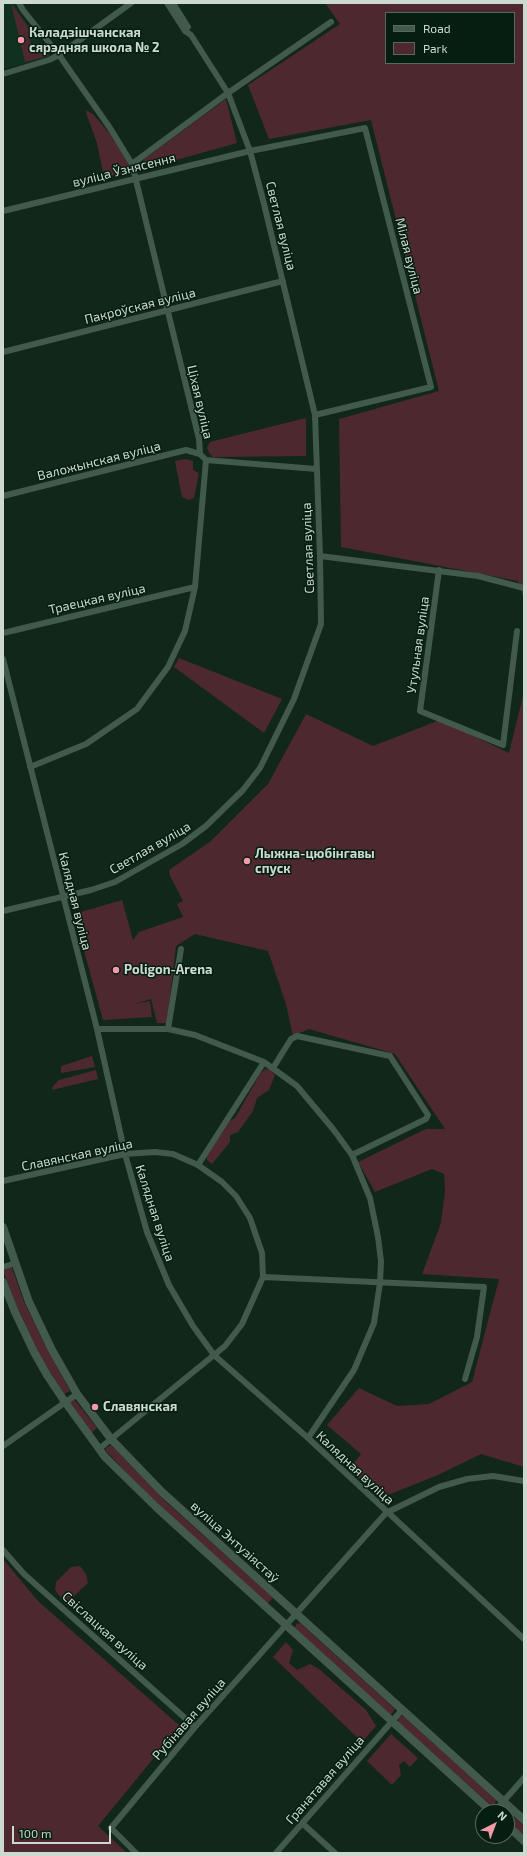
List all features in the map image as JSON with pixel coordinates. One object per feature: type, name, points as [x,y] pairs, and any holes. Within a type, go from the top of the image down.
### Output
[{"type":"street","name":"Ціхая вуліца","points":[[19,3],[22,10],[58,55],[110,128],[132,164],[199,438],[200,454],[206,460]]},
{"type":"street","points":[[3,74],[49,60],[131,3]]},
{"type":"street","name":"Светлая вуліца","points":[[167,3],[185,30],[191,35]]},
{"type":"street","name":"Светлая вуліца","points":[[3,911],[91,890],[115,882],[182,844],[206,826],[243,790],[260,768],[294,699],[321,624],[315,415],[250,151],[228,93],[191,35],[173,3]]},
{"type":"street","name":"вуліца Ўзнясення","points":[[132,164],[228,93],[331,22]]},
{"type":"street","name":"Мілая вуліца","points":[[250,151],[365,128],[431,387],[315,415]]},
{"type":"street","name":"вуліца Ўзнясення","points":[[3,211],[250,151]]},
{"type":"street","name":"Пакроўская вуліца","points":[[3,352],[283,281]]},
{"type":"street","name":"Валожынская вуліца","points":[[3,496],[186,450],[200,454]]},
{"type":"street","points":[[30,767],[86,744],[137,708],[171,660],[185,631],[195,587],[206,460],[316,469]]},
{"type":"street","points":[[320,556],[478,576],[524,588]]},
{"type":"street","name":"Утульная вуліца","points":[[439,570],[420,711],[504,745],[517,631]]},
{"type":"street","name":"Траецкая вуліца","points":[[3,633],[195,587]]},
{"type":"street","name":"Калядная вуліца","points":[[3,659],[97,1029],[125,1154],[147,1232],[169,1284],[193,1326],[214,1354],[308,1438],[386,1513],[524,1639]]},
{"type":"street","points":[[168,1029],[182,949]]},
{"type":"street","points":[[97,1029],[168,1029],[195,1035],[264,1062],[297,1086],[333,1129],[352,1155],[370,1198],[378,1237],[381,1261],[380,1282],[374,1323],[354,1370],[308,1438]]},
{"type":"street","points":[[273,1068],[291,1039],[297,1036],[390,1056],[427,1111],[428,1115],[426,1119],[352,1155]]},
{"type":"street","points":[[198,1165],[264,1062]]},
{"type":"street","name":"Славянская вуліца","points":[[3,1181],[125,1154],[155,1152],[173,1154],[198,1165],[222,1182],[236,1196],[250,1218],[262,1253],[263,1277],[242,1324],[225,1346],[99,1449]]},
{"type":"street","name":"вуліца Энтузіястаў","points":[[3,1227],[29,1302],[40,1327],[77,1394],[111,1439],[162,1492],[524,1820]]},
{"type":"street","points":[[3,1267],[16,1263]]},
{"type":"street","points":[[263,1277],[484,1287],[476,1338],[465,1379]]},
{"type":"street","points":[[3,1282],[34,1352],[65,1402],[99,1449],[124,1477],[391,1722],[484,1804]]},
{"type":"street","points":[[3,1446],[77,1394]]},
{"type":"street","points":[[386,1513],[439,1487],[467,1479],[493,1476],[524,1481]]},
{"type":"street","name":"Рубінавая вуліца","points":[[136,1853],[111,1828],[195,1728],[386,1513]]},
{"type":"street","name":"Свіслацкая вуліца","points":[[3,1550],[24,1574],[195,1728]]},
{"type":"street","name":"Гранатавая вуліца","points":[[276,1853],[402,1710]]},
{"type":"street","points":[[503,1802],[524,1778]]},
{"type":"street","points":[[302,1823],[335,1853]]},
{"type":"street","points":[[515,1833],[524,1841]]},
{"type":"shaded area","name":"Каладзішчанская сярэдняя школа № 2","points":[[3,3],[15,3],[20,14],[51,57],[3,69]]},
{"type":"green space","points":[[11,3],[33,34],[29,40],[36,50],[43,48],[49,56],[25,62]]},
{"type":"green space","points":[[325,3],[524,3],[524,599],[518,581],[341,547],[339,419],[439,391],[371,120],[269,139],[248,85],[340,24]]},
{"type":"green space","points":[[226,99],[237,143],[148,168],[143,160]]},
{"type":"green space","points":[[85,110],[93,114],[110,134],[128,162],[131,172],[104,177],[97,143]]},
{"type":"green space","points":[[306,418],[306,456],[213,457],[209,453],[207,447],[210,442]]},
{"type":"green space","points":[[186,459],[193,461],[193,470],[199,473],[194,498],[189,500],[182,497],[175,461]]},
{"type":"green space","points":[[179,658],[282,699],[264,733],[174,667]]},
{"type":"green space","points":[[524,692],[524,1467],[481,1454],[438,1475],[383,1497],[348,1470],[361,1454],[327,1425],[359,1388],[397,1406],[429,1404],[472,1382],[499,1279],[422,1274],[441,1223],[445,1191],[444,1174],[432,1169],[375,1192],[358,1162],[426,1129],[445,1129],[395,1054],[309,1029],[293,1036],[286,1004],[268,951],[195,934],[176,946],[167,1023],[157,1023],[151,999],[134,1004],[150,1001],[152,1017],[103,1020],[74,914],[122,900],[133,940],[139,932],[183,917],[177,904],[183,901],[170,876],[169,870],[211,841],[268,784],[306,714],[373,746],[440,720],[509,753]]},
{"type":"green space","points":[[92,1056],[95,1067],[61,1073],[61,1066]]},
{"type":"green space","points":[[265,1069],[270,1070],[275,1075],[269,1090],[257,1098],[253,1111],[238,1132],[230,1135],[230,1142],[212,1164],[207,1160],[207,1155],[230,1121],[235,1118],[260,1074]]},
{"type":"green space","points":[[96,1070],[98,1079],[52,1090],[53,1086],[59,1080]]},
{"type":"green space","points":[[10,1267],[12,1268],[24,1302],[70,1391],[64,1394],[40,1356],[17,1306],[3,1271]]},
{"type":"green space","points":[[74,1399],[97,1428],[91,1433],[70,1402]]},
{"type":"green space","points":[[111,1445],[165,1501],[273,1598],[267,1604],[161,1507],[106,1451],[106,1448]]},
{"type":"green space","points":[[3,1559],[38,1601],[180,1726],[98,1826],[127,1853],[3,1853]]},
{"type":"green space","points":[[80,1566],[86,1574],[88,1583],[66,1604],[55,1590],[56,1582],[71,1567]]},
{"type":"green space","points":[[300,1623],[395,1709],[393,1712],[390,1715],[295,1628],[296,1624]]},
{"type":"green space","points":[[286,1642],[293,1650],[289,1663],[297,1670],[310,1664],[319,1669],[366,1710],[376,1726],[362,1742],[273,1657]]},
{"type":"green space","points":[[403,1716],[496,1800],[495,1804],[490,1804],[398,1722],[399,1717]]},
{"type":"green space","points":[[391,1734],[418,1758],[410,1767],[404,1761],[399,1765],[401,1775],[392,1785],[367,1761]]},
{"type":"green space","points":[[515,1818],[524,1826],[524,1836],[515,1828]]},
{"type":"place","name":"Каладзішчанская сярэдняя школа № 2","points":[[21,40]]},
{"type":"place","name":"Лыжна-цюбінгавы спуск","points":[[247,861]]},
{"type":"place","name":"Poligon-Arena","points":[[116,970]]},
{"type":"place","name":"Славянская","points":[[95,1407]]}]
